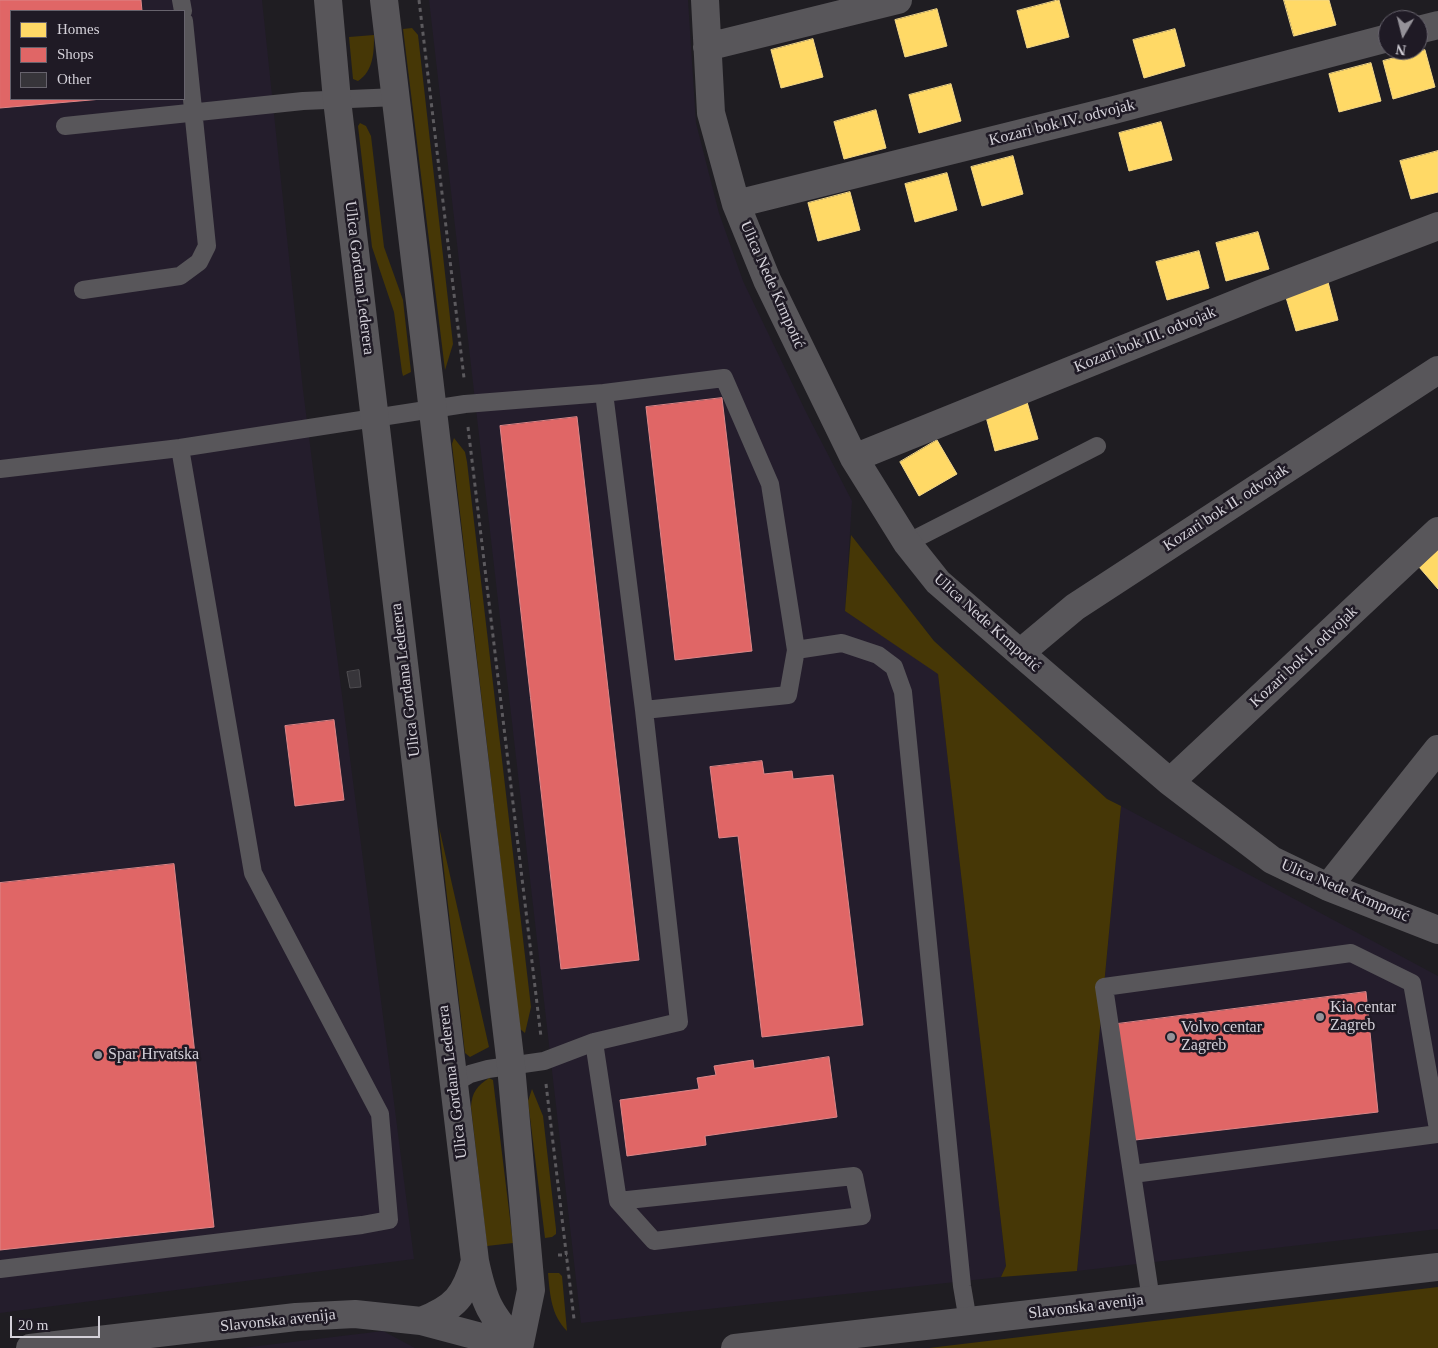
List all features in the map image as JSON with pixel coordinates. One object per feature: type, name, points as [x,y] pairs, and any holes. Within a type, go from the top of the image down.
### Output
[{"type":"street","name":"Ulica Gordana Lederera","points":[[328,0],[337,100],[475,1261],[482,1295],[492,1314],[520,1348]]},
{"type":"street","points":[[384,0],[398,97],[432,410],[511,1066],[531,1290],[520,1348]]},
{"type":"street","name":"Ulica Nede Krmpotić","points":[[705,0],[711,113],[736,204],[767,280],[854,458],[907,543],[938,582],[1170,782],[1272,860],[1328,887],[1438,930]]},
{"type":"street","points":[[707,47],[898,0]]},
{"type":"street","name":"Kozari bok IV. odvojak","points":[[736,204],[1114,110],[1378,41]]},
{"type":"street","name":"Kozari bok III. odvojak","points":[[854,458],[1260,294],[1438,226]]},
{"type":"street","name":"Kozari bok II. odvojak","points":[[1020,653],[1075,607],[1438,370]]},
{"type":"street","name":"Kozari bok I. odvojak","points":[[1170,782],[1438,531]]},
{"type":"street","points":[[1328,887],[1438,749]]},
{"type":"street","points":[[421,1321],[443,1312],[463,1294],[475,1261]]},
{"type":"street","name":"Slavonska avenija","points":[[734,1348],[1438,1267]]},
{"type":"street","name":"Slavonska avenija","points":[[30,1348],[326,1314],[380,1316],[421,1321],[520,1348]]},
{"type":"lane","points":[[82,290],[180,276],[199,262],[207,246],[185,29]]},
{"type":"lane","points":[[65,126],[195,114],[264,105],[398,97]]},
{"type":"lane","points":[[0,469],[180,448],[465,404],[604,393],[724,378],[770,484],[796,650],[788,694],[644,710]]},
{"type":"lane","points":[[453,1084],[470,1074],[488,1069],[544,1061],[594,1042],[679,1022],[644,710],[604,393]]},
{"type":"lane","points":[[907,543],[1097,446]]},
{"type":"lane","points":[[0,1269],[362,1225],[389,1220],[380,1114],[253,872],[180,448]]},
{"type":"lane","points":[[796,650],[842,643],[878,655],[894,667],[903,692],[962,1286],[968,1321]]},
{"type":"lane","points":[[1151,1300],[1104,987],[1351,952],[1412,983],[1438,1129]]},
{"type":"lane","points":[[594,1042],[618,1201],[654,1241],[862,1216],[854,1176],[618,1201]]},
{"type":"lane","points":[[1133,1174],[1438,1134]]},
{"type":"path","points":[[419,0],[464,378]]},
{"type":"path","points":[[468,425],[542,1040]]},
{"type":"path","points":[[546,1080],[574,1319]]},
{"type":"shaded area","points":[[0,0],[262,0],[303,390],[414,1259],[0,1313]]},
{"type":"shaded area","points":[[429,0],[688,0],[696,123],[719,213],[743,281],[806,412],[852,501],[845,611],[938,673],[1006,1266],[1001,1277],[581,1323]]},
{"type":"shaded area","points":[[412,28],[418,35],[453,344],[445,370],[403,29]]},
{"type":"shaded area","points":[[374,35],[370,66],[358,81],[353,79],[349,37]]},
{"type":"shaded area","points":[[360,123],[366,126],[371,136],[384,247],[403,300],[411,372],[403,376],[394,312],[372,247],[358,126]]},
{"type":"shaded area","points":[[454,438],[465,452],[467,462],[531,1007],[525,1033],[520,1029],[452,444]]},
{"type":"shaded area","points":[[851,535],[934,641],[1107,799],[1121,806],[1077,1271],[1001,1277],[1006,1266],[938,674],[845,611]]},
{"type":"shaded area","points":[[1121,806],[1438,976],[1438,1229],[1077,1271]]},
{"type":"shaded area","points":[[439,827],[489,1047],[470,1057],[465,1053]]},
{"type":"shaded area","points":[[489,1078],[493,1080],[513,1243],[487,1246],[471,1107],[476,1090]]},
{"type":"shaded area","points":[[532,1089],[543,1116],[556,1229],[556,1234],[545,1238],[528,1101]]},
{"type":"shaded area","points":[[548,1273],[559,1273],[562,1276],[567,1331],[554,1311]]},
{"type":"shaded area","points":[[1438,1287],[1438,1348],[929,1348]]},
{"type":"shaded area","points":[[383,1331],[415,1348],[242,1348]]},
{"type":"building: Homes","points":[[1059,0],[1069,37],[1027,48],[1017,11]]},
{"type":"building: Homes","points":[[1284,0],[1329,0],[1336,25],[1294,36]]},
{"type":"building: Homes","points":[[937,9],[947,46],[905,57],[895,20]]},
{"type":"building: Homes","points":[[1175,29],[1185,66],[1144,78],[1133,40]]},
{"type":"building: Homes","points":[[813,39],[823,77],[781,88],[771,50]]},
{"type":"building: Homes","points":[[1428,60],[1435,87],[1393,99],[1383,61]]},
{"type":"building: Homes","points":[[1371,63],[1381,101],[1339,112],[1329,74]]},
{"type":"building: Homes","points":[[951,84],[961,121],[919,133],[909,95]]},
{"type":"building: Homes","points":[[876,110],[886,148],[844,159],[834,122]]},
{"type":"building: Homes","points":[[1161,122],[1172,160],[1129,171],[1119,133]]},
{"type":"building: Homes","points":[[1438,151],[1438,192],[1411,199],[1400,161]]},
{"type":"building: Homes","points":[[1013,156],[1023,194],[982,206],[971,167]]},
{"type":"building: Homes","points":[[947,173],[957,210],[915,222],[905,184]]},
{"type":"building: Homes","points":[[850,192],[860,230],[818,241],[808,203]]},
{"type":"building: Homes","points":[[1258,232],[1269,269],[1226,281],[1216,243]]},
{"type":"building: Homes","points":[[1199,251],[1209,288],[1167,300],[1156,262]]},
{"type":"building: Homes","points":[[1328,282],[1338,320],[1296,331],[1285,294]]},
{"type":"building: Homes","points":[[1027,402],[1038,439],[995,451],[985,413]]},
{"type":"building: Homes","points":[[937,440],[957,474],[919,496],[900,462]]},
{"type":"building: Homes","points":[[1438,550],[1438,589],[1419,567]]},
{"type":"building: Shops","points":[[0,0],[141,0],[142,10],[10,10],[10,100],[91,100],[0,108]]},
{"type":"building: Shops","points":[[722,398],[752,651],[675,660],[646,407]]},
{"type":"building: Shops","points":[[577,417],[639,960],[561,969],[500,426]]},
{"type":"building: Shops","points":[[334,720],[344,800],[295,806],[285,726]]},
{"type":"building: Shops","points":[[762,761],[764,774],[792,771],[793,779],[833,775],[863,1025],[762,1037],[738,836],[719,838],[710,767]]},
{"type":"building: Shops","name":"Spar Hrvatska","points":[[174,864],[214,1227],[0,1250],[0,883]]},
{"type":"building: Shops","points":[[1366,992],[1378,1112],[1135,1140],[1117,1024]]},
{"type":"building: Shops","points":[[829,1057],[837,1117],[705,1136],[706,1145],[627,1156],[620,1100],[699,1089],[697,1078],[716,1075],[714,1066],[753,1060],[754,1068]]},
{"type":"building: Other","points":[[359,670],[361,687],[350,688],[347,672]]},
{"type":"place","name":"Kia centar Zagreb","points":[[1320,1017]]},
{"type":"place","name":"Volvo centar Zagreb","points":[[1171,1037]]},
{"type":"place","name":"Spar Hrvatska","points":[[98,1055]]}]
